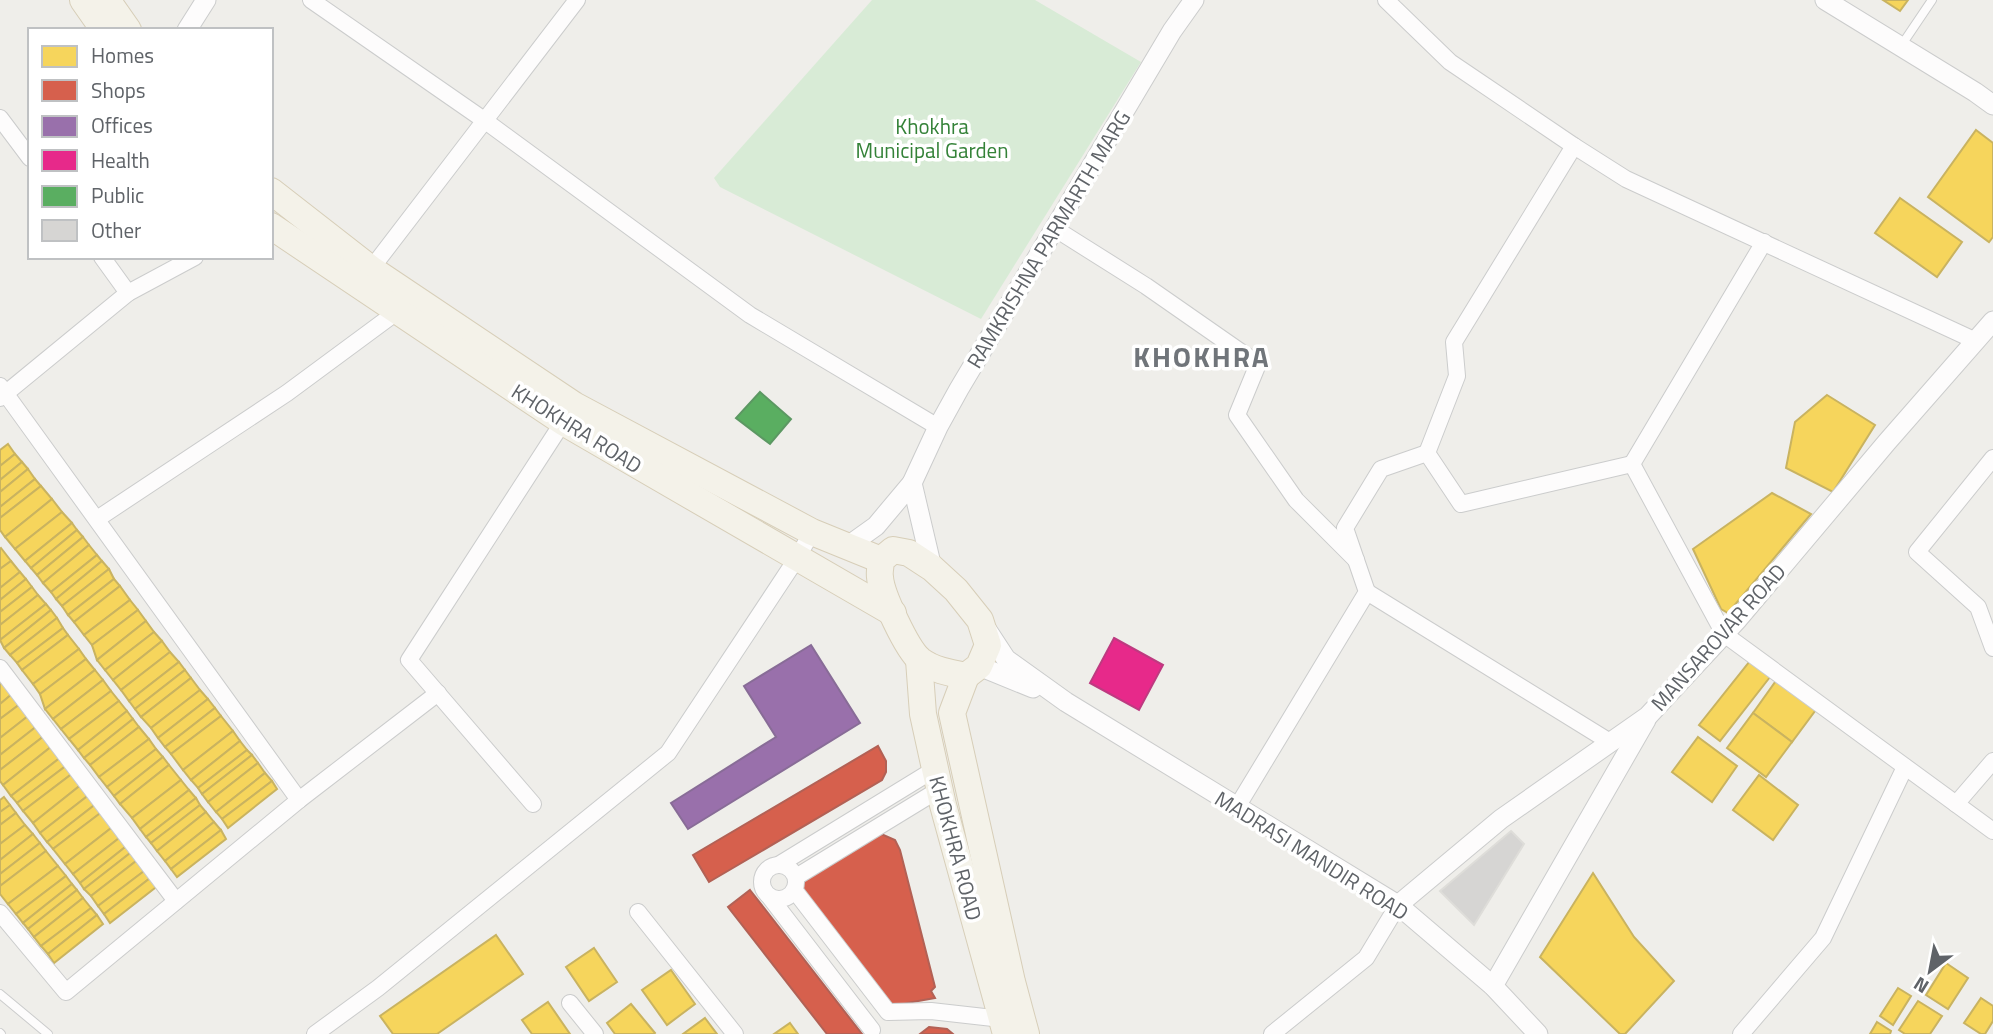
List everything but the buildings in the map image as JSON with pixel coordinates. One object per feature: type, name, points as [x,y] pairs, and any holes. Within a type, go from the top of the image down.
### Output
[{"type":"main road","points":[[83,0],[103,28]]},
{"type":"main road","points":[[107,0],[127,28]]},
{"type":"main road","name":"KHOKHRA ROAD","points":[[275,200],[371,269],[574,405],[812,531],[881,560]]},
{"type":"main road","name":"KHOKHRA ROAD","points":[[273,227],[563,422],[892,614]]},
{"type":"main road","points":[[973,671],[942,672],[919,660],[892,614],[880,577],[881,560],[893,550],[909,554],[933,568],[981,620]]},
{"type":"main road","name":"KHOKHRA ROAD","points":[[981,620],[988,645],[952,713],[1026,1034]]},
{"type":"main road","name":"KHOKHRA ROAD","points":[[919,660],[923,714],[937,779],[1004,1027]]},
{"type":"street","points":[[188,28],[206,0]]},
{"type":"street","points":[[311,0],[484,120],[750,315],[938,427]]},
{"type":"street","name":"RAMKRISHNA PARMARTH MARG","points":[[848,546],[876,526],[912,483],[959,389],[1172,31],[1194,0]]},
{"type":"street","points":[[1386,0],[1450,62],[1626,179],[1976,341]]},
{"type":"street","points":[[1825,0],[1993,105]]},
{"type":"street","points":[[371,269],[573,1]]},
{"type":"street","points":[[0,118],[28,155]]},
{"type":"street","points":[[1574,146],[1454,342],[1457,376],[1427,453],[1381,469],[1345,528],[1367,592],[1609,742]]},
{"type":"street","points":[[1054,228],[1146,286],[1258,365],[1237,415],[1297,500],[1356,561]]},
{"type":"street","points":[[1427,453],[1461,504],[1632,464],[1764,242]]},
{"type":"street","points":[[103,259],[128,293]]},
{"type":"street","points":[[191,259],[128,293],[2,392],[299,800]]},
{"type":"street","points":[[97,519],[287,393],[398,311]]},
{"type":"street","name":"MANSAROVAR ROAD","points":[[1398,905],[1501,819],[1648,716],[1724,634],[1993,321]]},
{"type":"street","points":[[533,804],[409,660],[563,422]]},
{"type":"street","points":[[1993,458],[1917,552],[1978,607],[1993,648]]},
{"type":"street","points":[[1632,464],[1724,634],[1993,831]]},
{"type":"street","points":[[912,483],[933,568]]},
{"type":"street","points":[[315,1034],[389,979],[668,754],[812,531]]},
{"type":"street","points":[[1237,807],[1367,592]]},
{"type":"street","points":[[981,620],[1006,659],[1066,702]]},
{"type":"street","points":[[0,668],[176,901]]},
{"type":"street","points":[[973,671],[1066,702]]},
{"type":"street","points":[[0,913],[66,992],[299,800],[438,693]]},
{"type":"street","name":"MADRASI MANDIR ROAD","points":[[1066,702],[1398,905],[1493,986],[1538,1034]]},
{"type":"street","points":[[1493,986],[1648,716]]},
{"type":"street","points":[[1955,803],[1993,761]]},
{"type":"street","points":[[1741,1034],[1823,938],[1905,766]]},
{"type":"street","points":[[872,1030],[764,891],[761,879],[768,868],[937,779]]},
{"type":"street","points":[[769,896],[782,899],[789,896],[795,884],[937,779]]},
{"type":"street","points":[[780,864],[793,871],[795,884],[888,1012],[931,1011],[1004,1027]]},
{"type":"street","points":[[1272,1034],[1366,958],[1398,905]]},
{"type":"street","points":[[638,912],[735,1034]]},
{"type":"street","points":[[570,1003],[595,1034]]},
{"type":"lane","points":[[1901,46],[1932,0]]},
{"type":"lane","points":[[0,994],[48,1034]]},
{"type":"green space","name":"Khokhra Municipal Garden","points":[[872,0],[1035,0],[1141,62],[981,319],[720,187],[714,178]]},
{"type":"district","name":"KHOKHRA","points":[[1202,356]]}]
